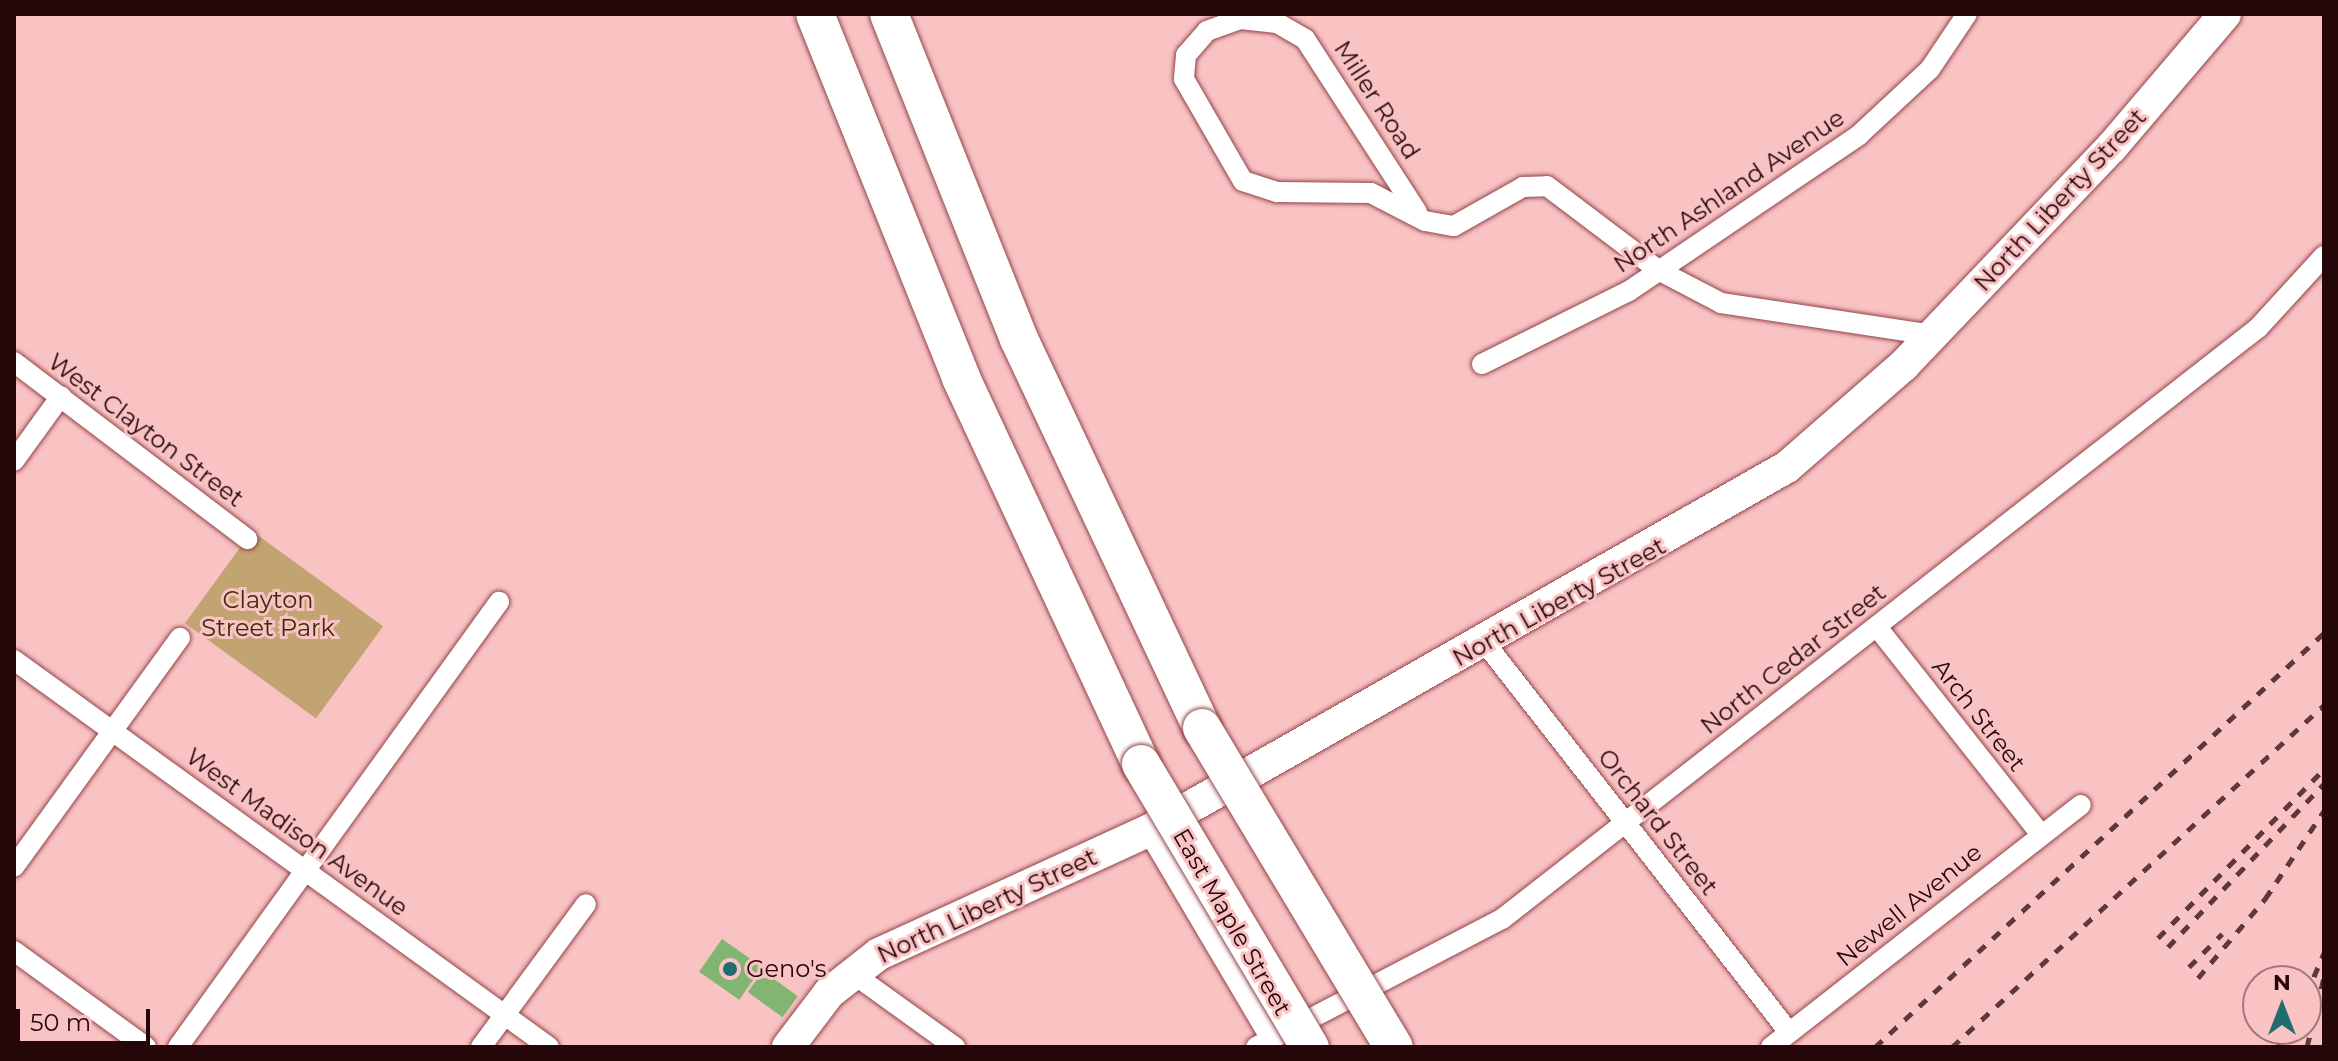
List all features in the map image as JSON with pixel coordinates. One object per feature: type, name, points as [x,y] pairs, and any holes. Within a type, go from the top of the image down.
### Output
[{"type":"highway","points":[[815,14],[961,378],[1141,764],[1310,1047]]},
{"type":"highway","points":[[889,14],[1019,339],[1202,728],[1394,1047]]},
{"type":"main road","name":"North Liberty Street","points":[[788,1047],[852,973],[1148,831],[1485,643],[1787,467],[1933,335],[2120,139],[2225,14]]},
{"type":"street","name":"North Ashland Avenue","points":[[1482,364],[1658,270],[1895,106],[1967,14]]},
{"type":"street","name":"Miller Road","points":[[1417,212],[1305,39],[1277,23],[1240,19],[1207,31],[1186,55],[1184,79],[1243,181],[1277,192],[1371,193],[1417,212],[1454,226],[1523,187],[1547,186],[1658,270],[1693,291],[1751,310],[1933,335]]},
{"type":"street","name":"North Cedar Street","points":[[1263,1043],[1502,919],[2258,328],[2324,256]]},
{"type":"street","name":"West Clayton Street","points":[[14,362],[247,539]]},
{"type":"street","points":[[14,461],[61,396]]},
{"type":"street","points":[[178,1047],[499,602]]},
{"type":"street","name":"Arch Street","points":[[1877,627],[2041,835]]},
{"type":"street","points":[[14,867],[180,638]]},
{"type":"street","name":"Orchard Street","points":[[1485,643],[1789,1032]]},
{"type":"street","name":"West Madison Avenue","points":[[14,660],[549,1047]]},
{"type":"street","name":"Newell Avenue","points":[[1771,1047],[2081,805]]},
{"type":"street","name":"East Maple Street","points":[[1148,831],[1263,1043]]},
{"type":"street","points":[[481,1047],[586,904]]},
{"type":"street","points":[[14,951],[146,1047]]},
{"type":"street","points":[[852,973],[955,1047]]},
{"type":"green space","name":"Clayton Street Park","points":[[252,531],[383,626],[316,718],[185,623]]},
{"type":"building","name":"Geno's","points":[[722,939],[762,967],[739,1000],[699,972]]},
{"type":"building","points":[[763,971],[798,996],[783,1017],[748,992]]},
{"type":"railway","points":[[1875,1047],[2324,633]]},
{"type":"railway","points":[[1952,1047],[2324,705]]},
{"type":"railway","points":[[2158,938],[2324,769]]},
{"type":"railway","points":[[2168,947],[2324,784]]},
{"type":"railway","points":[[2198,978],[2265,899],[2324,811]]},
{"type":"railway","points":[[2189,967],[2222,934]]},
{"type":"railway","points":[[2319,965],[2324,953]]},
{"type":"railway","points":[[2307,1047],[2324,977]]},
{"type":"place","name":"Geno's","points":[[730,969]]}]
